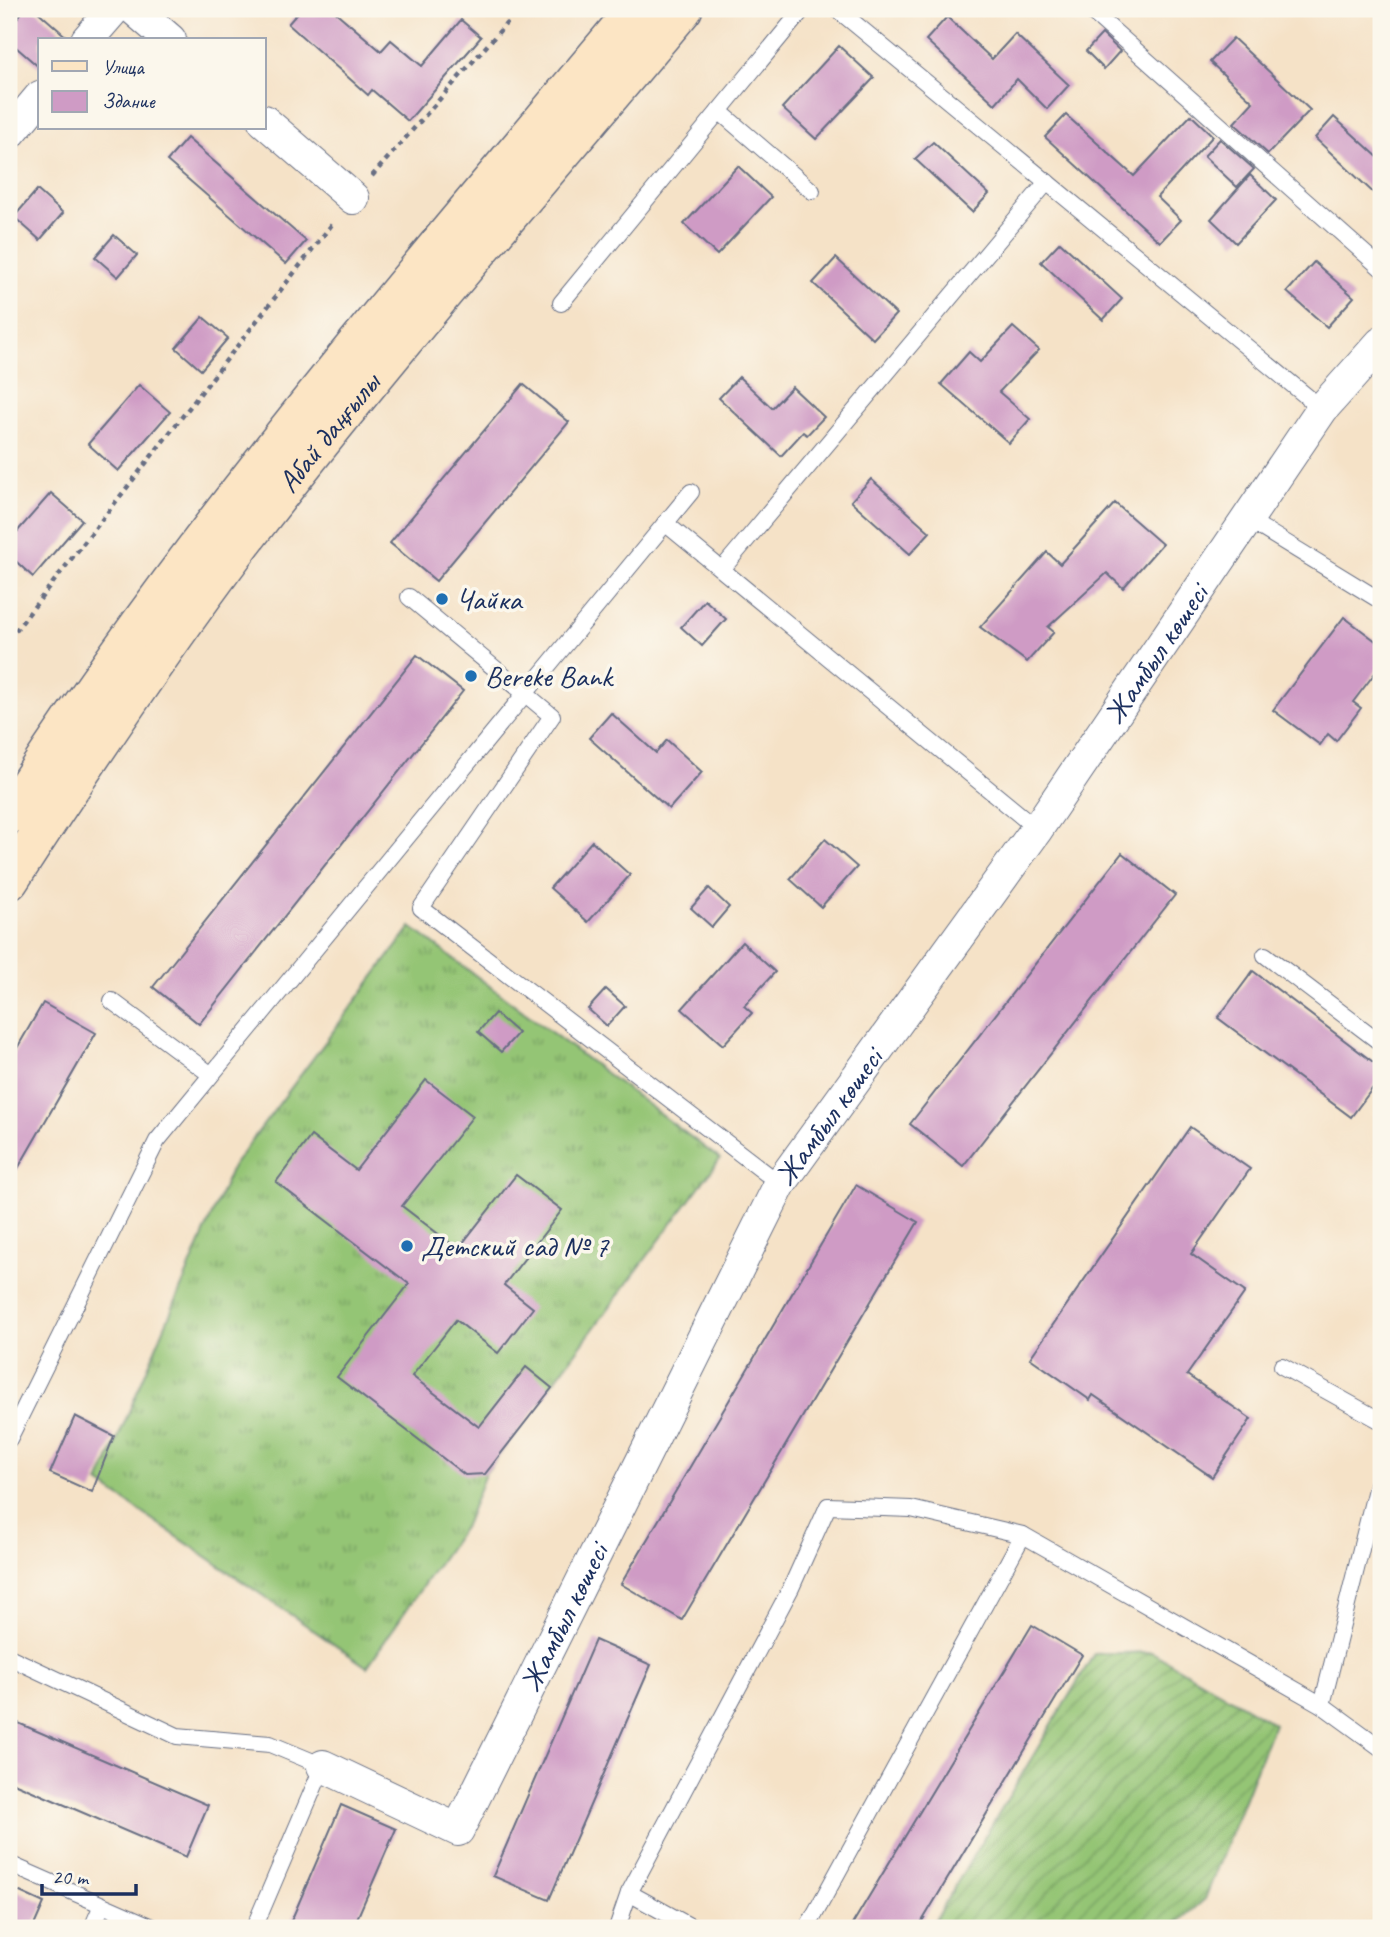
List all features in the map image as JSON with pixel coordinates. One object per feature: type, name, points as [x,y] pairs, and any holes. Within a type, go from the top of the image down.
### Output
[{"type":"main road","name":"Абай даңғылы","points":[[9,815],[64,730],[210,527],[359,342],[636,9]]},
{"type":"main road","name":"Абай даңғылы","points":[[9,881],[93,750],[239,548],[386,364],[682,9]]},
{"type":"street","points":[[90,38],[114,9]]},
{"type":"street","points":[[134,9],[168,38]]},
{"type":"street","points":[[9,134],[38,99]]},
{"type":"street","points":[[266,123],[353,198]]},
{"type":"street","name":"Жамбыл көшесі","points":[[323,1766],[458,1830],[780,1184],[1037,829],[1322,409],[1381,343]]},
{"type":"lane","points":[[561,303],[803,9]]},
{"type":"lane","points":[[837,9],[1322,409]]},
{"type":"lane","points":[[1089,9],[1381,268]]},
{"type":"lane","points":[[719,111],[813,191]]},
{"type":"lane","points":[[723,568],[1048,182]]},
{"type":"lane","points":[[9,1439],[157,1141],[691,492]]},
{"type":"lane","points":[[1247,519],[1381,601]]},
{"type":"lane","points":[[666,523],[1037,829]]},
{"type":"lane","points":[[409,597],[552,716],[421,908],[780,1184]]},
{"type":"lane","points":[[1265,955],[1381,1043]]},
{"type":"lane","points":[[112,1001],[210,1074]]},
{"type":"lane","points":[[1282,1366],[1381,1421]]},
{"type":"lane","points":[[1322,1705],[1381,1469]]},
{"type":"lane","points":[[617,1928],[629,1893],[791,1588],[828,1506],[911,1509],[1023,1535],[1322,1705],[1381,1748]]},
{"type":"lane","points":[[807,1928],[1023,1535]]},
{"type":"lane","points":[[9,1657],[177,1736],[270,1744],[323,1766],[254,1928]]},
{"type":"lane","points":[[9,1864],[155,1928]]},
{"type":"lane","points":[[629,1893],[693,1928]]},
{"type":"lane","points":[[92,1928],[102,1905]]},
{"type":"path","points":[[9,639],[353,198],[519,9]]},
{"type":"green space","points":[[411,927],[720,1159],[485,1474],[466,1523],[367,1667],[99,1483],[232,1167]]},
{"type":"green space","points":[[1152,1652],[1274,1724],[1205,1899],[1172,1928],[930,1928],[1094,1654]]},
{"type":"building","points":[[25,9],[35,9],[68,38],[38,38],[38,66],[9,41],[9,27]]},
{"type":"building","points":[[301,9],[332,9],[381,51],[391,40],[422,66],[461,20],[481,37],[408,121],[372,90],[368,95],[288,24]]},
{"type":"building","points":[[947,17],[992,59],[1015,34],[1069,85],[1047,109],[1017,79],[995,104],[926,40]]},
{"type":"building","points":[[1102,34],[1120,51],[1104,69],[1086,51]]},
{"type":"building","points":[[1233,38],[1310,110],[1268,154],[1234,123],[1253,102],[1210,62]]},
{"type":"building","points":[[839,46],[874,78],[816,139],[782,108]]},
{"type":"building","points":[[1066,115],[1134,176],[1191,115],[1213,136],[1157,197],[1181,220],[1160,242],[1045,137]]},
{"type":"building","points":[[1334,117],[1381,160],[1381,200],[1315,138]]},
{"type":"building","points":[[187,138],[306,241],[286,264],[167,161]]},
{"type":"building","points":[[1220,139],[1254,169],[1237,187],[1204,156]]},
{"type":"building","points":[[933,142],[989,194],[972,212],[915,159]]},
{"type":"building","points":[[738,166],[771,197],[717,255],[684,224]]},
{"type":"building","points":[[1250,175],[1276,200],[1236,243],[1211,219]]},
{"type":"building","points":[[37,190],[63,213],[40,240],[14,217]]},
{"type":"building","points":[[114,235],[137,255],[118,277],[95,257]]},
{"type":"building","points":[[1060,242],[1122,299],[1103,320],[1041,262]]},
{"type":"building","points":[[836,258],[896,314],[873,339],[813,283]]},
{"type":"building","points":[[1314,262],[1354,297],[1327,327],[1287,292]]},
{"type":"building","points":[[203,317],[228,338],[201,370],[176,348]]},
{"type":"building","points":[[1013,327],[1039,350],[999,392],[1030,419],[1009,443],[941,384],[969,352],[980,362]]},
{"type":"building","points":[[739,377],[772,408],[792,387],[824,417],[807,435],[803,432],[781,456],[719,398]]},
{"type":"building","points":[[523,384],[569,422],[436,581],[390,543]]},
{"type":"building","points":[[139,385],[170,412],[118,471],[88,444]]},
{"type":"building","points":[[871,479],[930,532],[910,554],[851,501]]},
{"type":"building","points":[[51,493],[82,520],[33,577],[9,555],[9,541]]},
{"type":"building","points":[[1115,503],[1162,544],[1123,588],[1107,573],[1048,627],[1054,632],[1027,662],[980,627],[1047,552],[1060,564]]},
{"type":"building","points":[[705,600],[726,619],[702,646],[681,627]]},
{"type":"building","points":[[1344,617],[1381,645],[1381,665],[1353,702],[1361,708],[1336,741],[1328,734],[1320,745],[1273,710]]},
{"type":"building","points":[[417,655],[463,691],[199,1024],[153,987]]},
{"type":"building","points":[[611,713],[656,753],[667,740],[702,772],[669,809],[589,738]]},
{"type":"building","points":[[825,839],[857,867],[821,907],[790,879]]},
{"type":"building","points":[[592,841],[630,875],[588,922],[550,888]]},
{"type":"building","points":[[1122,853],[1175,895],[963,1166],[910,1124]]},
{"type":"building","points":[[709,888],[729,907],[712,927],[691,908]]},
{"type":"building","points":[[742,942],[775,972],[744,1006],[752,1013],[723,1045],[682,1009]]},
{"type":"building","points":[[1253,971],[1381,1068],[1381,1077],[1351,1117],[1218,1018]]},
{"type":"building","points":[[606,989],[625,1006],[607,1026],[588,1009]]},
{"type":"building","points":[[43,1003],[96,1033],[9,1184],[9,1062]]},
{"type":"building","points":[[495,1013],[518,1033],[501,1052],[478,1032]]},
{"type":"building","name":"Детский сад № 7","points":[[426,1080],[473,1116],[402,1206],[458,1249],[516,1175],[562,1210],[504,1285],[533,1308],[498,1353],[456,1320],[412,1376],[479,1427],[526,1367],[552,1388],[485,1474],[465,1475],[337,1377],[409,1284],[276,1182],[311,1136],[356,1170]]},
{"type":"building","points":[[1190,1127],[1250,1169],[1191,1254],[1245,1292],[1187,1375],[1251,1419],[1212,1477],[1093,1395],[1090,1400],[1030,1358]]},
{"type":"building","points":[[856,1185],[918,1222],[682,1620],[621,1584]]},
{"type":"building","points":[[75,1416],[114,1436],[92,1492],[50,1473]]},
{"type":"building","points":[[1032,1625],[1082,1655],[918,1928],[850,1928]]},
{"type":"building","points":[[595,1640],[651,1665],[549,1900],[493,1876]]},
{"type":"building","points":[[9,1719],[208,1805],[186,1857],[9,1781]]},
{"type":"building","points":[[341,1805],[396,1829],[353,1928],[288,1928]]},
{"type":"building","points":[[9,1887],[44,1903],[33,1928],[9,1928]]},
{"type":"place","name":"Чайка","points":[[442,599]]},
{"type":"place","name":"Bereke Bank","points":[[471,676]]},
{"type":"place","name":"Детский сад № 7","points":[[407,1246]]}]
